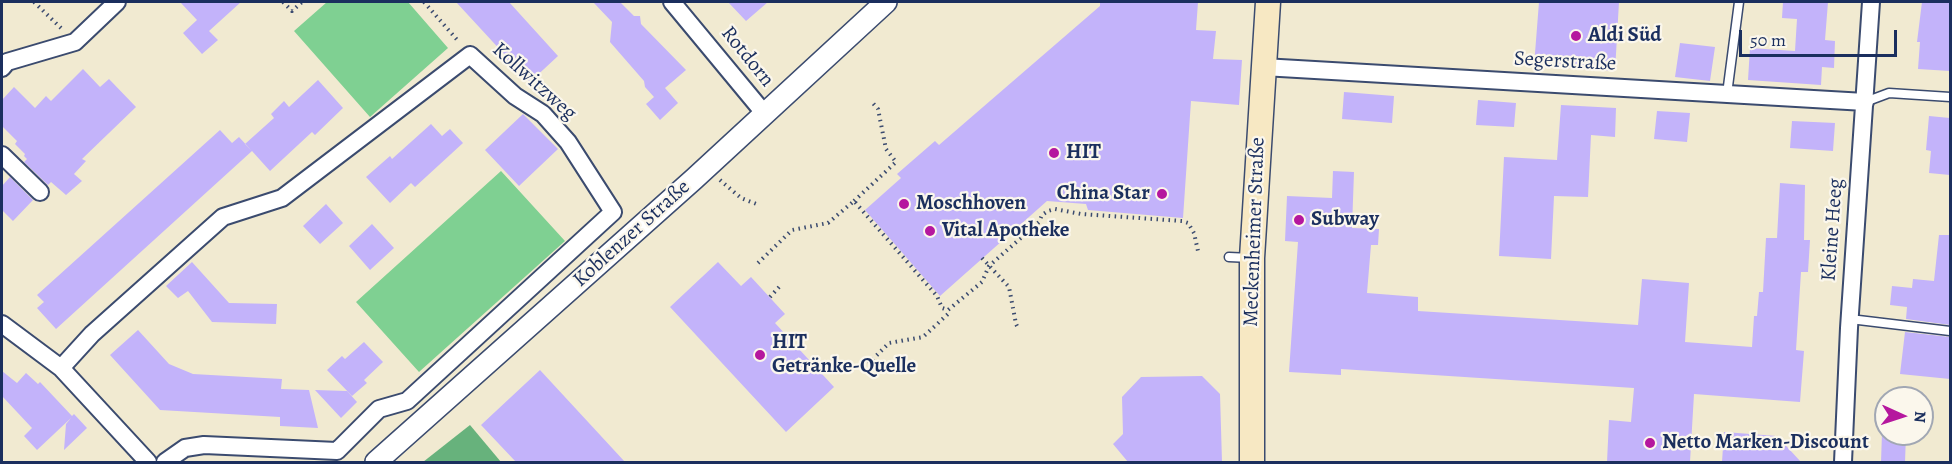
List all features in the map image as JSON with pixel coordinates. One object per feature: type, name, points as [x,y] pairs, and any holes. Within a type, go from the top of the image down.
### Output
[{"type":"main road","name":"Meckenheimer Straße","points":[[1252,462],[1240,257],[1263,67],[1268,2]]},
{"type":"street","points":[[2,68],[7,62],[75,42],[117,2]]},
{"type":"street","name":"Rotdorn","points":[[674,2],[764,113]]},
{"type":"street","name":"Koblenzer Straße","points":[[376,462],[694,179],[886,2]]},
{"type":"street","name":"Kleine Heeg","points":[[1843,462],[1871,2]]},
{"type":"street","name":"Kollwitzweg","points":[[61,369],[92,334],[223,217],[282,198],[470,55],[515,96],[543,114],[568,142],[613,212],[407,401],[379,409],[338,451],[204,446],[185,448],[165,462]]},
{"type":"street","name":"Segerstraße","points":[[1263,67],[1865,102]]},
{"type":"street","points":[[2,156],[40,192]]},
{"type":"street","points":[[2,324],[61,369],[148,462]]},
{"type":"lane","points":[[1727,94],[1739,2]]},
{"type":"lane","points":[[1865,102],[1889,93],[1950,97]]},
{"type":"lane","points":[[1850,320],[1950,331]]},
{"type":"path","points":[[34,2],[75,42]]},
{"type":"path","points":[[283,2],[292,11],[302,2]]},
{"type":"path","points":[[424,2],[452,34]]},
{"type":"path","points":[[758,263],[792,230],[828,223],[896,162],[886,149],[878,109],[872,102]]},
{"type":"path","points":[[741,198],[759,205]]},
{"type":"path","points":[[854,201],[937,296],[942,308],[948,310]]},
{"type":"path","points":[[864,368],[889,343],[923,337],[948,314],[948,310],[982,282],[989,266],[1039,222],[1042,215],[1048,211],[1055,209],[1080,214],[1182,221],[1188,223],[1194,233],[1198,250]]},
{"type":"path","points":[[982,258],[1009,287],[1019,330]]},
{"type":"path","points":[[770,297],[780,286]]},
{"type":"green space","points":[[327,2],[408,2],[448,48],[370,117],[294,31]]},
{"type":"green space","points":[[501,171],[565,241],[419,372],[356,302]]},
{"type":"green space","points":[[470,425],[501,462],[423,462]]},
{"type":"building","points":[[180,2],[241,2],[209,31],[218,40],[202,54],[183,33],[197,20]]},
{"type":"building","points":[[456,2],[509,2],[558,56],[530,82],[517,69],[510,68],[504,60],[504,54]]},
{"type":"building","points":[[593,2],[620,2],[634,16],[640,16],[641,24],[686,70],[665,88],[678,103],[660,120],[646,104],[654,97],[645,87],[644,81],[610,42],[612,22]]},
{"type":"building","points":[[728,2],[768,2],[746,21]]},
{"type":"building","name":"HIT","points":[[1100,2],[1198,2],[1196,30],[1216,31],[1213,59],[1242,60],[1239,105],[1191,101],[1183,218],[1088,210],[1086,204],[1047,201],[940,296],[865,210],[901,178],[897,174],[935,141],[939,145],[1100,6]]},
{"type":"building","name":"Aldi Süd","points":[[1539,2],[1619,2],[1615,71],[1534,66]]},
{"type":"building","points":[[1783,2],[1828,2],[1825,40],[1835,41],[1834,68],[1822,67],[1821,85],[1748,80],[1750,48],[1795,51],[1797,19],[1782,18]]},
{"type":"building","points":[[1922,2],[1950,2],[1950,71],[1918,69],[1920,42],[1917,42]]},
{"type":"building","points":[[1680,43],[1715,47],[1710,81],[1675,77]]},
{"type":"building","points":[[83,69],[100,87],[109,79],[136,107],[82,159],[86,161],[74,174],[82,181],[66,195],[51,182],[48,185],[24,162],[27,159],[25,154],[15,144],[17,141],[2,126],[2,100],[14,87],[35,108],[46,96],[51,101]]},
{"type":"building","points":[[318,80],[343,108],[315,135],[312,132],[270,171],[252,151],[56,329],[37,308],[44,302],[37,295],[220,130],[232,143],[239,137],[245,144],[274,118],[271,114],[284,101],[289,107]]},
{"type":"building","points":[[1344,92],[1394,96],[1392,123],[1342,119]]},
{"type":"building","points":[[1478,100],[1516,103],[1514,127],[1476,125]]},
{"type":"building","points":[[1561,105],[1616,108],[1615,137],[1591,135],[1588,197],[1554,196],[1551,259],[1499,256],[1504,157],[1557,160]]},
{"type":"building","points":[[1657,111],[1690,113],[1687,142],[1654,139]]},
{"type":"building","points":[[523,114],[558,149],[519,186],[485,150]]},
{"type":"building","points":[[1929,116],[1950,118],[1950,175],[1929,173],[1931,151],[1926,150]]},
{"type":"building","points":[[1792,121],[1835,123],[1833,151],[1790,148]]},
{"type":"building","points":[[431,124],[442,136],[450,129],[463,143],[415,187],[411,183],[390,203],[366,177],[390,156],[392,159]]},
{"type":"building","points":[[1333,171],[1354,172],[1352,228],[1379,229],[1378,245],[1371,245],[1367,293],[1418,297],[1418,311],[1638,325],[1642,279],[1689,283],[1685,342],[1752,347],[1754,316],[1757,316],[1759,292],[1763,292],[1766,238],[1777,238],[1780,183],[1805,185],[1804,240],[1810,240],[1808,272],[1801,272],[1796,350],[1804,351],[1800,402],[1694,394],[1690,462],[1607,462],[1609,420],[1631,422],[1634,388],[1341,369],[1341,375],[1289,372],[1298,242],[1285,241],[1287,196],[1332,198]]},
{"type":"building","points":[[10,177],[33,200],[13,221],[2,210],[2,186]]},
{"type":"building","points":[[326,204],[343,223],[320,244],[303,226]]},
{"type":"building","points":[[372,224],[394,248],[370,270],[349,246]]},
{"type":"building","points":[[1939,235],[1950,235],[1950,325],[1906,319],[1907,307],[1890,305],[1892,286],[1912,288],[1913,279],[1934,281]]},
{"type":"building","points":[[192,262],[229,303],[277,304],[276,324],[212,322],[188,291],[178,298],[166,286]]},
{"type":"building","name":"HIT Getränke-Quelle","points":[[718,262],[741,286],[751,277],[785,314],[775,323],[834,387],[786,432],[670,307]]},
{"type":"building","points":[[138,330],[169,364],[193,374],[282,379],[281,389],[309,390],[318,428],[280,426],[280,417],[160,410],[110,355]]},
{"type":"building","points":[[1905,332],[1950,337],[1950,379],[1900,374]]},
{"type":"building","points":[[364,342],[383,362],[364,380],[367,383],[352,396],[327,370],[342,356],[345,359]]},
{"type":"building","points":[[540,370],[625,462],[516,462],[481,425]]},
{"type":"building","points":[[2,371],[17,383],[26,373],[38,384],[40,382],[72,416],[74,414],[87,428],[64,450],[66,424],[71,418],[37,450],[24,436],[32,428],[2,396]]},
{"type":"building","points":[[1202,376],[1220,394],[1222,462],[1128,462],[1113,444],[1123,434],[1122,397],[1141,377]]},
{"type":"building","points":[[315,390],[347,391],[357,402],[341,418]]},
{"type":"building","points":[[1724,432],[1777,436],[1801,462],[1722,462]]},
{"type":"building","points":[[1882,446],[1906,446],[1905,462],[1881,462]]},
{"type":"place","name":"Aldi Süd","points":[[1576,36]]},
{"type":"place","name":"HIT","points":[[1054,153]]},
{"type":"place","name":"China Star","points":[[1162,194]]},
{"type":"place","name":"Moschhoven","points":[[904,204]]},
{"type":"place","name":"Subway","points":[[1299,220]]},
{"type":"place","name":"Vital Apotheke","points":[[930,231]]},
{"type":"place","name":"HIT Getränke-Quelle","points":[[760,355]]},
{"type":"place","name":"Netto Marken-Discount","points":[[1650,443]]}]
